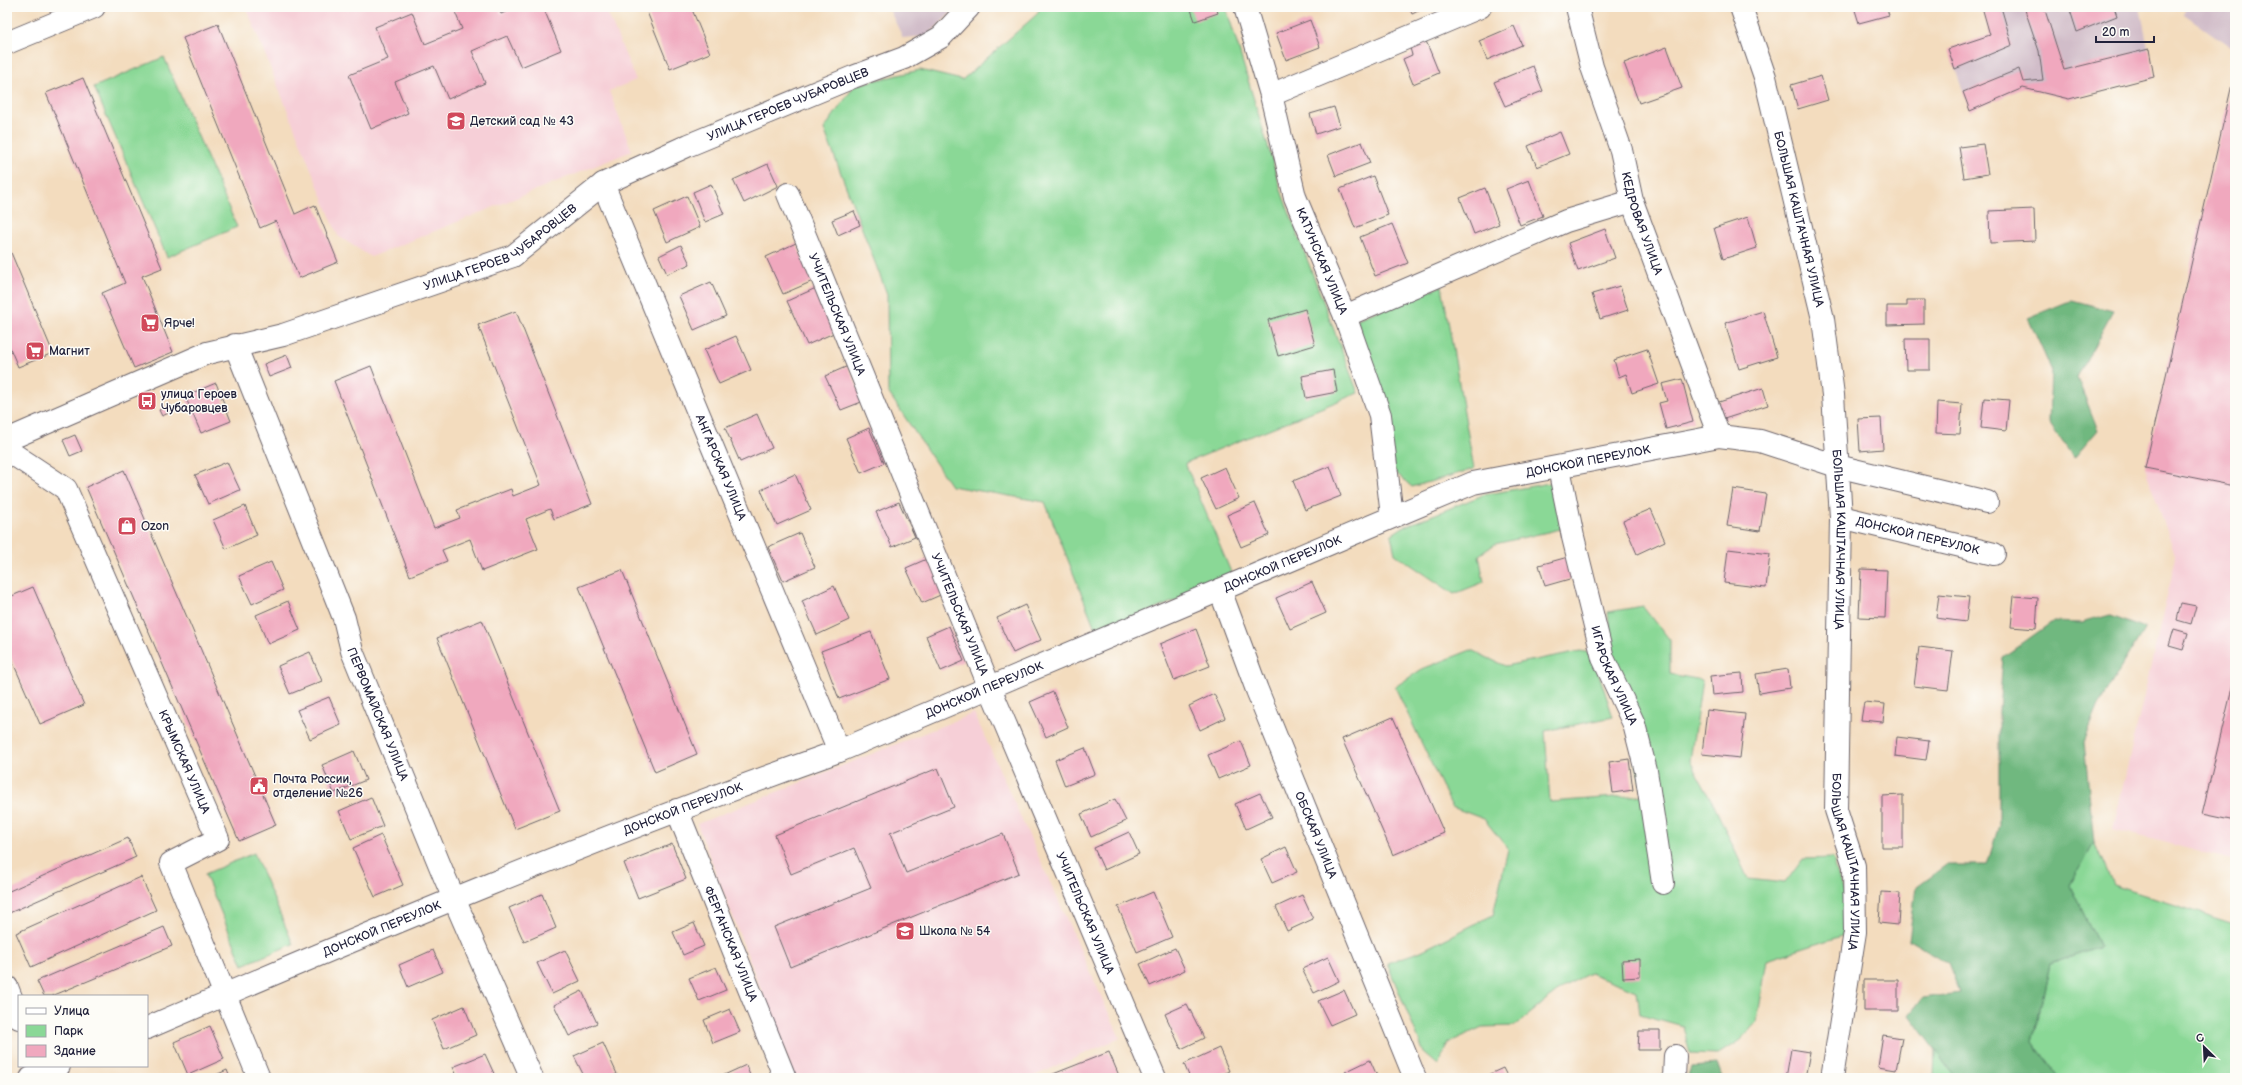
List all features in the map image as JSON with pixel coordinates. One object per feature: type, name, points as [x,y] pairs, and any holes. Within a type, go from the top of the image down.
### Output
[{"type":"street","name":"УЛИЦА ГЕРОЕВ ЧУБАРОВЦЕВ","points":[[7,440],[206,353],[283,335],[513,256],[603,184],[689,145],[853,77],[904,58],[941,37],[969,7]]},
{"type":"street","name":"КАТУНСКАЯ УЛИЦА","points":[[1244,7],[1271,95],[1295,197],[1345,316],[1380,415],[1392,516]]},
{"type":"street","points":[[1271,95],[1480,7]]},
{"type":"street","name":"КЕДРОВАЯ УЛИЦА","points":[[1577,7],[1592,67],[1621,150],[1632,201],[1719,436]]},
{"type":"street","name":"БОЛЬШАЯ КАШТАЧНАЯ УЛИЦА","points":[[1741,7],[1765,77],[1823,319],[1833,395],[1841,517],[1836,810],[1854,866],[1855,932],[1832,1078]]},
{"type":"street","points":[[7,43],[86,9]]},
{"type":"street","name":"АНГАРСКАЯ УЛИЦА","points":[[603,184],[839,751]]},
{"type":"street","name":"УЧИТЕЛЬСКАЯ УЛИЦА","points":[[788,194],[990,688],[1155,1078]]},
{"type":"street","points":[[1345,316],[1566,221],[1632,201]]},
{"type":"street","name":"ПЕРВОМАЙСКАЯ УЛИЦА","points":[[235,345],[344,618],[352,651],[532,1078]]},
{"type":"street","name":"ДОНСКОЙ ПЕРЕУЛОК","points":[[148,1028],[455,898],[677,810],[839,751],[1472,483],[1559,468],[1719,436],[1760,442],[1838,466],[1987,502]]},
{"type":"street","name":"КРЫМСКАЯ УЛИЦА","points":[[7,450],[66,488],[218,839],[171,863],[226,994],[259,1078]]},
{"type":"street","name":"ИГАРСКАЯ УЛИЦА","points":[[1559,468],[1573,537],[1603,658],[1634,724],[1646,772],[1663,883]]},
{"type":"street","name":"ДОНСКОЙ ПЕРЕУЛОК","points":[[1841,517],[1994,554]]},
{"type":"street","name":"ОБСКАЯ УЛИЦА","points":[[1220,590],[1260,697],[1415,1078]]},
{"type":"street","name":"ФЕРГАНСКАЯ УЛИЦА","points":[[677,810],[785,1078]]},
{"type":"street","points":[[7,987],[18,1015]]},
{"type":"street","points":[[1674,1078],[1675,1056]]},
{"type":"shaded area","name":"Детский сад № 43","points":[[246,7],[605,7],[636,80],[609,91],[632,151],[371,257],[338,236]]},
{"type":"shaded area","points":[[888,7],[957,7],[927,36],[903,38]]},
{"type":"shaded area","points":[[1982,7],[2140,7],[2154,77],[2069,99],[2023,88],[1970,111],[1948,49],[1990,35]]},
{"type":"shaded area","points":[[2185,7],[2235,7],[2235,50],[2184,14]]},
{"type":"shaded area","points":[[2235,68],[2235,861],[2113,829],[2176,557],[2145,468]]},
{"type":"shaded area","name":"Школа № 54","points":[[974,713],[1120,1038],[1030,1078],[795,1078],[697,824]]},
{"type":"green space","points":[[1041,7],[1226,7],[1283,196],[1358,393],[1185,463],[1233,577],[1097,633],[1045,502],[951,486],[888,392],[887,294],[824,129],[855,85],[920,70],[962,80],[1036,15]]},
{"type":"green space","points":[[164,57],[237,227],[167,257],[94,87]]},
{"type":"green space","points":[[1442,286],[1474,469],[1412,487],[1395,472],[1357,319]]},
{"type":"green space","points":[[2072,300],[2113,311],[2077,377],[2098,430],[2074,458],[2049,423],[2051,369],[2028,318]]},
{"type":"green space","points":[[1555,482],[1565,528],[1495,544],[1479,555],[1484,582],[1454,594],[1395,554],[1391,535],[1403,527],[1483,495]]},
{"type":"green space","points":[[1643,606],[1670,640],[1670,674],[1702,680],[1690,761],[1713,803],[1748,879],[1785,883],[1803,859],[1833,858],[1848,910],[1842,936],[1767,960],[1757,1022],[1740,1040],[1717,1055],[1690,1054],[1683,1026],[1640,1014],[1637,991],[1590,973],[1564,986],[1515,1026],[1482,1027],[1448,1043],[1438,1065],[1424,1053],[1387,963],[1421,951],[1493,915],[1508,849],[1484,819],[1452,807],[1395,687],[1422,669],[1471,650],[1505,666],[1580,651],[1592,653],[1613,717],[1545,731],[1550,802],[1643,795],[1612,653],[1608,612]]},
{"type":"green space","points":[[2110,615],[2145,628],[2102,699],[2084,742],[2094,842],[2070,886],[2100,947],[2050,964],[2033,1042],[2059,1078],[1959,1078],[1954,1076],[1909,1015],[1922,998],[1960,993],[1948,963],[1909,940],[1916,887],[1946,865],[1987,865],[1999,825],[1999,711],[2003,657],[2052,622],[2082,623]]},
{"type":"green space","points":[[2094,842],[2113,885],[2235,924],[2235,1078],[2059,1078],[2033,1042],[2050,964],[2100,947],[2070,886]]},
{"type":"green space","points":[[254,853],[293,944],[243,965],[205,874]]},
{"type":"green space","points":[[1935,1050],[1954,1076],[1959,1078],[1934,1078]]},
{"type":"green space","points":[[1717,1064],[1722,1078],[1687,1078],[1691,1066]]},
{"type":"building","points":[[453,7],[498,7],[501,14],[517,7],[543,7],[561,50],[521,67],[507,36],[472,51],[485,83],[448,99],[434,66],[395,82],[408,113],[371,129],[349,75],[388,59],[375,27],[412,12],[425,44],[462,29]]},
{"type":"building","points":[[645,7],[691,7],[710,53],[670,69]]},
{"type":"building","points":[[1190,7],[1216,7],[1218,13],[1195,21]]},
{"type":"building","points":[[1409,7],[1427,7],[1412,14]]},
{"type":"building","points":[[1854,7],[1886,7],[1889,15],[1859,23]]},
{"type":"building","points":[[1982,7],[2001,7],[2012,45],[1955,69],[1948,49],[1990,35]]},
{"type":"building","points":[[2024,7],[2044,7],[2064,70],[2149,49],[2154,77],[2069,99],[2023,88],[1970,111],[1963,92],[2019,69],[2023,82],[2043,80],[2039,51]]},
{"type":"building","points":[[2069,7],[2114,7],[2117,16],[2077,32]]},
{"type":"building","points":[[1310,20],[1320,47],[1286,60],[1276,33]]},
{"type":"building","points":[[218,24],[295,214],[315,205],[338,262],[299,278],[276,221],[260,228],[183,38]]},
{"type":"building","points":[[1514,26],[1522,45],[1487,60],[1479,41]]},
{"type":"building","points":[[1426,41],[1439,73],[1413,84],[1403,59],[1412,55],[1410,48]]},
{"type":"building","points":[[1667,47],[1682,88],[1639,103],[1624,63]]},
{"type":"building","points":[[1533,66],[1543,91],[1505,106],[1494,82]]},
{"type":"building","points":[[2235,71],[2235,486],[2145,468]]},
{"type":"building","points":[[1821,76],[1828,100],[1798,109],[1791,85]]},
{"type":"building","points":[[83,78],[162,268],[142,276],[173,352],[134,368],[102,293],[125,283],[46,93]]},
{"type":"building","points":[[1334,107],[1340,126],[1316,134],[1310,114]]},
{"type":"building","points":[[1560,132],[1569,154],[1537,167],[1528,146]]},
{"type":"building","points":[[1362,142],[1370,163],[1336,176],[1328,155]]},
{"type":"building","points":[[1983,144],[1988,174],[1964,178],[1959,147]]},
{"type":"building","points":[[768,164],[778,186],[744,203],[733,180]]},
{"type":"building","points":[[1373,176],[1388,215],[1355,228],[1340,189]]},
{"type":"building","points":[[1529,180],[1543,216],[1520,225],[1506,189]]},
{"type":"building","points":[[711,184],[724,214],[705,222],[693,192]]},
{"type":"building","points":[[1485,188],[1499,224],[1474,234],[1460,198]]},
{"type":"building","points":[[687,196],[700,227],[667,242],[654,211]]},
{"type":"building","points":[[2034,209],[2035,241],[1990,243],[1989,211]]},
{"type":"building","points":[[854,211],[860,225],[838,235],[832,220]]},
{"type":"building","points":[[1748,217],[1757,248],[1723,259],[1714,228]]},
{"type":"building","points":[[1392,224],[1408,263],[1375,276],[1360,237]]},
{"type":"building","points":[[1605,229],[1615,258],[1578,271],[1568,243]]},
{"type":"building","points":[[7,243],[53,353],[18,367],[7,341]]},
{"type":"building","points":[[796,243],[813,281],[783,294],[766,257]]},
{"type":"building","points":[[681,245],[690,264],[667,274],[659,256]]},
{"type":"building","points":[[711,282],[726,316],[694,330],[679,296]]},
{"type":"building","points":[[1620,286],[1628,310],[1600,319],[1592,294]]},
{"type":"building","points":[[816,288],[836,332],[807,345],[787,301]]},
{"type":"building","points":[[1907,300],[1924,300],[1924,324],[1887,325],[1887,306],[1907,306]]},
{"type":"building","points":[[1305,309],[1315,345],[1278,356],[1268,320]]},
{"type":"building","points":[[516,311],[592,504],[554,519],[550,509],[526,519],[538,549],[482,571],[470,539],[442,550],[447,561],[410,576],[334,381],[371,366],[434,528],[460,518],[457,510],[511,489],[513,496],[541,485],[478,325]]},
{"type":"building","points":[[1763,311],[1777,357],[1739,369],[1725,323]]},
{"type":"building","points":[[736,336],[751,370],[719,384],[704,350]]},
{"type":"building","points":[[1905,339],[1930,339],[1930,370],[1906,370]]},
{"type":"building","points":[[1647,349],[1659,384],[1632,393],[1626,374],[1619,377],[1614,360]]},
{"type":"building","points":[[287,355],[292,368],[269,377],[264,364]]},
{"type":"building","points":[[848,366],[864,401],[841,410],[825,376]]},
{"type":"building","points":[[1333,370],[1337,392],[1306,398],[1302,376]]},
{"type":"building","points":[[1682,379],[1693,422],[1666,429],[1659,403],[1667,401],[1662,384]]},
{"type":"building","points":[[216,383],[231,421],[201,433],[185,396]]},
{"type":"building","points":[[1763,388],[1768,405],[1721,420],[1716,403]]},
{"type":"building","points":[[1984,398],[2009,400],[2006,431],[1981,428]]},
{"type":"building","points":[[1937,402],[1962,404],[1960,434],[1936,433]]},
{"type":"building","points":[[171,405],[173,411],[162,416],[159,410]]},
{"type":"building","points":[[757,414],[772,448],[740,462],[725,428]]},
{"type":"building","points":[[1881,418],[1883,449],[1860,451],[1858,419]]},
{"type":"building","points":[[869,428],[884,463],[861,473],[846,438]]},
{"type":"building","points":[[75,435],[82,451],[70,456],[63,440]]},
{"type":"building","points":[[227,462],[240,490],[208,504],[195,475]]},
{"type":"building","points":[[1330,466],[1341,496],[1305,510],[1293,481]]},
{"type":"building","points":[[1225,467],[1239,498],[1216,509],[1201,478]]},
{"type":"building","points":[[124,470],[276,825],[239,841],[86,487]]},
{"type":"building","points":[[795,474],[811,510],[777,525],[761,490]]},
{"type":"building","points":[[1733,489],[1766,494],[1760,531],[1727,526]]},
{"type":"building","points":[[899,502],[915,537],[892,547],[876,512]]},
{"type":"building","points":[[1255,503],[1269,535],[1241,547],[1227,515]]},
{"type":"building","points":[[245,506],[257,535],[226,549],[213,520]]},
{"type":"building","points":[[1651,509],[1665,541],[1637,554],[1623,521]]},
{"type":"building","points":[[800,533],[815,567],[783,581],[768,547]]},
{"type":"building","points":[[1728,549],[1770,554],[1766,588],[1724,583]]},
{"type":"building","points":[[1568,557],[1573,578],[1545,586],[1539,565]]},
{"type":"building","points":[[929,558],[945,593],[922,603],[906,568]]},
{"type":"building","points":[[271,562],[283,590],[252,604],[239,576]]},
{"type":"building","points":[[1861,569],[1887,570],[1885,618],[1859,617]]},
{"type":"building","points":[[622,570],[697,754],[655,772],[579,587]]},
{"type":"building","points":[[1312,582],[1326,613],[1290,629],[1276,598]]},
{"type":"building","points":[[834,586],[849,620],[817,635],[802,601]]},
{"type":"building","points":[[33,587],[84,705],[40,724],[7,649],[7,598]]},
{"type":"building","points":[[1939,594],[1969,597],[1966,622],[1936,618]]},
{"type":"building","points":[[2014,596],[2038,598],[2036,629],[2011,627]]},
{"type":"building","points":[[288,601],[300,630],[268,644],[256,615]]},
{"type":"building","points":[[2181,603],[2196,606],[2191,624],[2177,620]]},
{"type":"building","points":[[1025,605],[1041,640],[1013,653],[997,618]]},
{"type":"building","points":[[482,620],[560,811],[515,829],[437,638]]},
{"type":"building","points":[[949,626],[964,661],[941,671],[926,636]]},
{"type":"building","points":[[1196,629],[1210,666],[1174,680],[1160,644]]},
{"type":"building","points":[[2174,629],[2188,633],[2183,650],[2169,646]]},
{"type":"building","points":[[871,632],[890,679],[839,699],[821,651]]},
{"type":"building","points":[[1919,647],[1953,651],[1948,690],[1914,686]]},
{"type":"building","points":[[310,652],[322,681],[290,694],[278,666]]},
{"type":"building","points":[[1788,669],[1790,688],[1759,693],[1756,674]]},
{"type":"building","points":[[1742,673],[1743,692],[1712,695],[1710,676]]},
{"type":"building","points":[[2235,680],[2235,821],[2202,814]]},
{"type":"building","points":[[1053,692],[1068,727],[1046,737],[1030,702]]},
{"type":"building","points":[[1214,694],[1225,718],[1200,730],[1189,706]]},
{"type":"building","points":[[329,697],[341,725],[310,739],[297,710]]},
{"type":"building","points":[[1864,702],[1885,704],[1883,722],[1861,720]]},
{"type":"building","points":[[1707,710],[1745,714],[1740,758],[1702,754]]},
{"type":"building","points":[[1393,717],[1444,833],[1393,855],[1342,739]]},
{"type":"building","points":[[1897,737],[1929,741],[1926,760],[1895,756]]},
{"type":"building","points":[[1241,741],[1251,765],[1218,779],[1208,755]]},
{"type":"building","points":[[1085,748],[1095,774],[1065,786],[1055,760]]},
{"type":"building","points":[[354,751],[366,780],[334,793],[322,765]]},
{"type":"building","points":[[1629,759],[1633,790],[1613,793],[1609,762]]},
{"type":"building","points":[[938,768],[954,807],[890,833],[906,873],[1003,834],[1019,873],[790,967],[774,927],[871,888],[854,848],[791,874],[775,835]]},
{"type":"building","points":[[1260,793],[1272,817],[1246,829],[1235,804]]},
{"type":"building","points":[[1903,795],[1903,847],[1882,847],[1882,796]]},
{"type":"building","points":[[371,797],[383,826],[351,839],[339,811]]},
{"type":"building","points":[[1115,799],[1126,821],[1091,837],[1081,814]]},
{"type":"building","points":[[1129,832],[1139,854],[1104,870],[1094,848]]},
{"type":"building","points":[[381,835],[403,885],[375,897],[353,848]]},
{"type":"building","points":[[128,838],[136,857],[7,914],[7,892]]},
{"type":"building","points":[[672,844],[686,879],[638,898],[624,863]]},
{"type":"building","points":[[1286,847],[1297,872],[1272,883],[1261,859]]},
{"type":"building","points":[[141,877],[156,910],[31,967],[16,933]]},
{"type":"building","points":[[1153,892],[1172,937],[1137,952],[1118,907]]},
{"type":"building","points":[[1881,892],[1900,893],[1898,925],[1879,923]]},
{"type":"building","points":[[542,894],[556,928],[524,942],[509,908]]},
{"type":"building","points":[[1302,895],[1313,919],[1287,931],[1276,907]]},
{"type":"building","points":[[694,923],[704,946],[683,955],[673,932]]},
{"type":"building","points":[[164,927],[172,946],[54,995],[44,995],[37,981]]},
{"type":"building","points":[[1175,948],[1185,970],[1150,986],[1140,964]]},
{"type":"building","points":[[433,950],[443,972],[408,987],[399,965]]},
{"type":"building","points":[[565,950],[580,981],[552,994],[537,963]]},
{"type":"building","points":[[1328,957],[1339,981],[1314,993],[1302,969]]},
{"type":"building","points":[[1640,959],[1640,977],[1623,978],[1622,960]]},
{"type":"building","points":[[716,967],[726,990],[699,1001],[689,978]]},
{"type":"building","points":[[1864,980],[1898,980],[1898,1011],[1864,1011]]},
{"type":"building","points":[[1344,990],[1355,1014],[1330,1025],[1318,1001]]},
{"type":"building","points":[[582,991],[597,1023],[569,1036],[554,1005]]},
{"type":"building","points":[[1187,1004],[1204,1038],[1181,1049],[1165,1014]]},
{"type":"building","points":[[464,1006],[476,1035],[444,1049],[432,1020]]},
{"type":"building","points":[[730,1009],[740,1032],[713,1043],[704,1020]]},
{"type":"building","points":[[210,1026],[224,1059],[188,1075],[174,1042]]},
{"type":"building","points":[[1639,1031],[1660,1031],[1660,1050],[1638,1050]]},
{"type":"building","points":[[1883,1035],[1902,1038],[1896,1070],[1878,1067]]},
{"type":"building","points":[[603,1043],[617,1074],[609,1078],[585,1078],[574,1056]]},
{"type":"building","points":[[1219,1048],[1229,1071],[1213,1078],[1190,1078],[1184,1064]]},
{"type":"building","points":[[1791,1049],[1810,1052],[1805,1078],[1786,1078]]},
{"type":"building","points":[[1109,1052],[1120,1078],[1043,1078]]},
{"type":"building","points":[[485,1054],[496,1078],[458,1078],[453,1067]]},
{"type":"building","points":[[1370,1060],[1378,1078],[1348,1078],[1345,1072]]},
{"type":"building","points":[[746,1065],[751,1078],[723,1078],[722,1076]]},
{"type":"building","points":[[1503,1068],[1508,1078],[1481,1078]]},
{"type":"building","points":[[227,1070],[230,1078],[209,1078]]},
{"type":"place","name":"Детский сад № 43","points":[[456,121]]},
{"type":"place","name":"Ярче!","points":[[150,323]]},
{"type":"place","name":"Магнит","points":[[35,351]]},
{"type":"place","name":"улица Героев Чубаровцев","points":[[147,401]]},
{"type":"place","name":"Ozon","points":[[127,526]]},
{"type":"place","name":"Почта России, отделение №26","points":[[259,786]]},
{"type":"place","name":"Школа № 54","points":[[905,931]]}]
